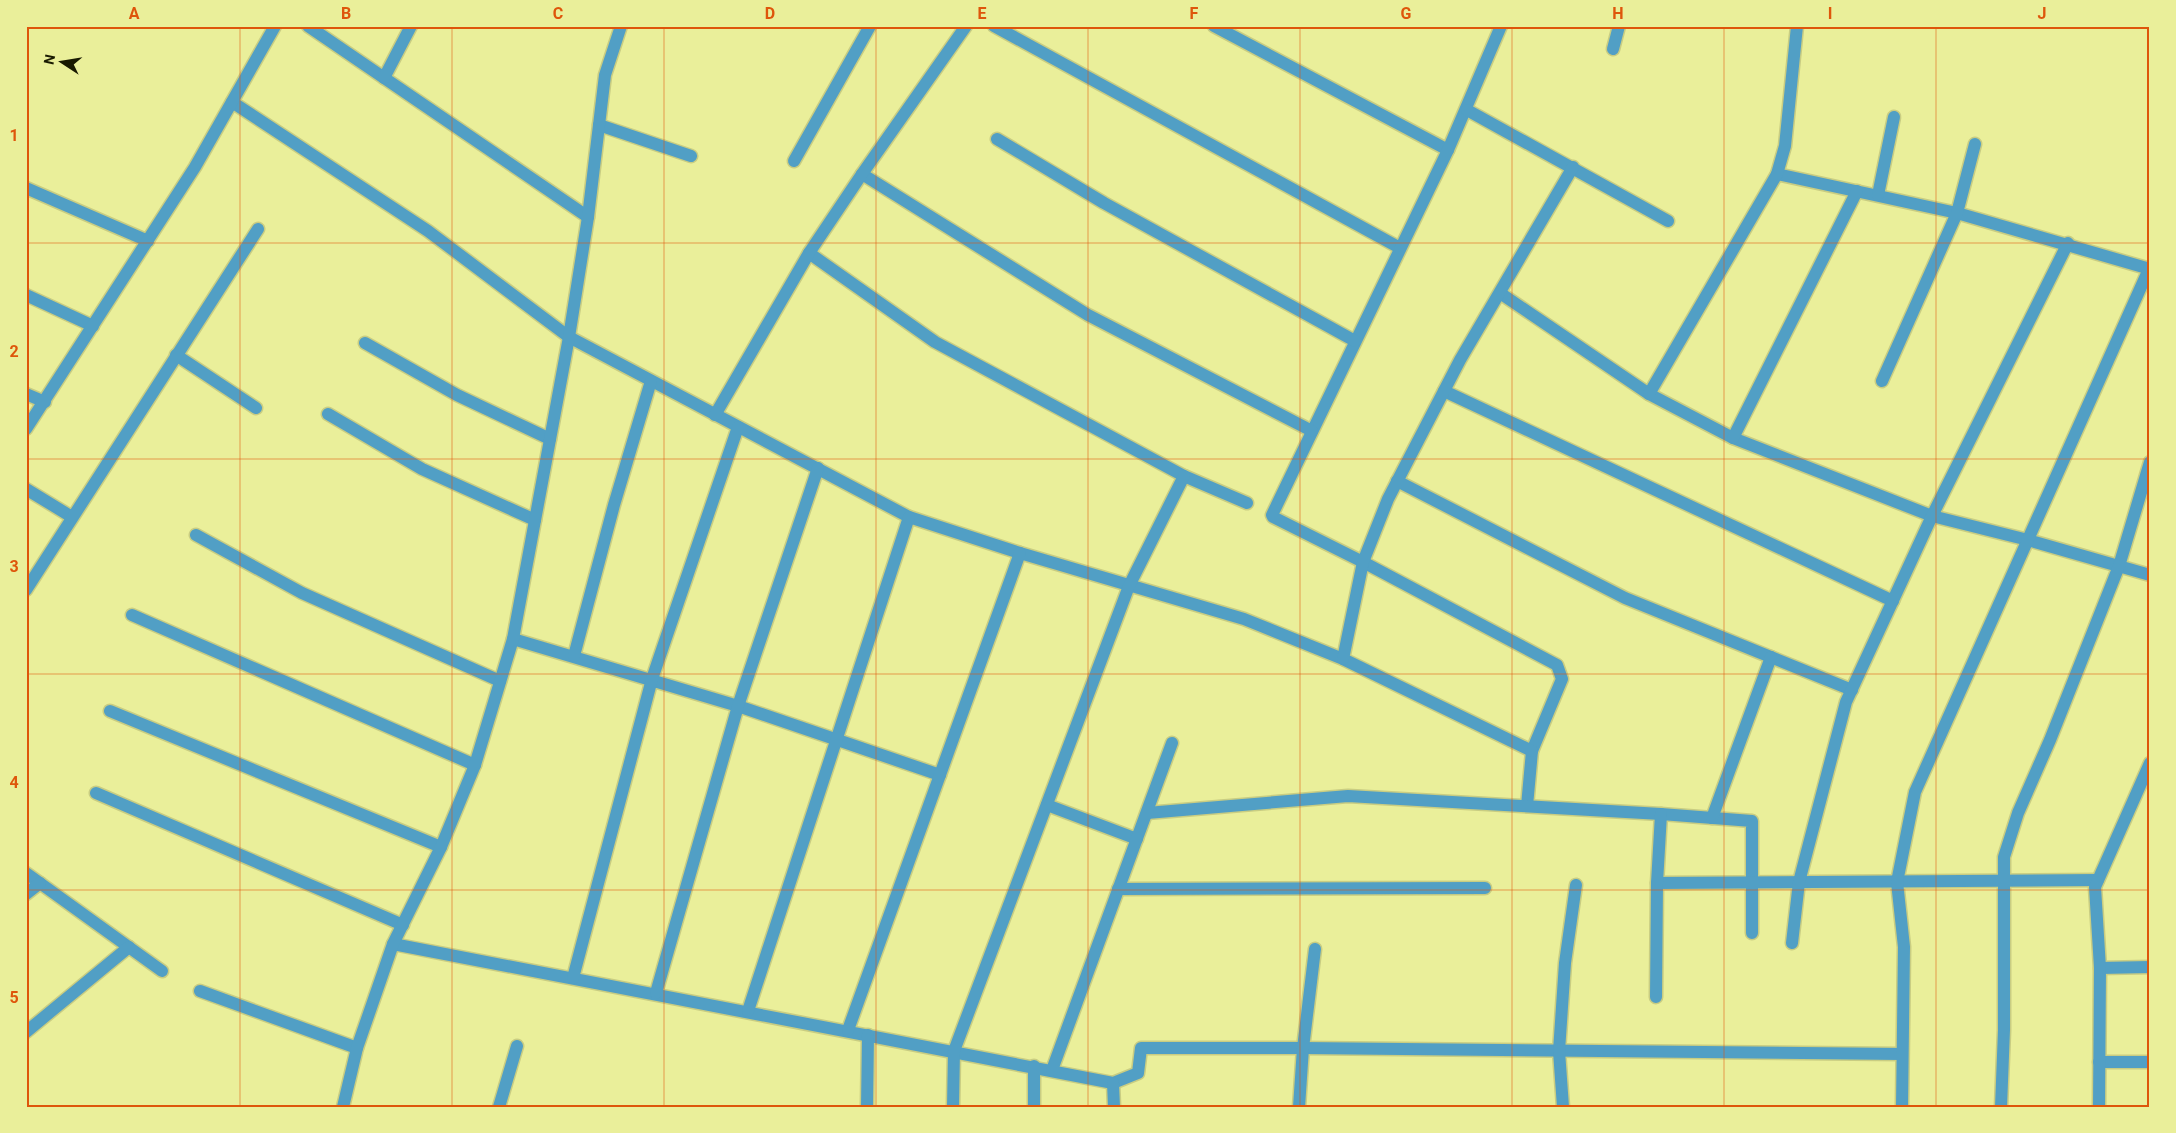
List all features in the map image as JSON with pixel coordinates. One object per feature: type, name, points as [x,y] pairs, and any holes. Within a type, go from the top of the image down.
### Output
[{"type":"street","points":[[26,429],[195,167],[275,26]]},
{"type":"street","points":[[308,26],[588,217]]},
{"type":"street","points":[[384,78],[411,26]]},
{"type":"street","points":[[342,1107],[357,1048],[394,944],[442,846],[475,765],[513,639],[569,337],[588,217],[605,76],[621,26]]},
{"type":"street","points":[[794,161],[870,26]]},
{"type":"street","points":[[715,415],[809,253],[966,26]]},
{"type":"street","points":[[994,26],[1400,248]]},
{"type":"street","points":[[1214,26],[1448,150]]},
{"type":"street","points":[[1501,26],[1467,110],[1272,514],[1273,517],[1363,562],[1557,665],[1562,679],[1532,751],[1527,806]]},
{"type":"street","points":[[1614,49],[1619,26]]},
{"type":"street","points":[[1649,394],[1777,174],[1785,146],[1797,26]]},
{"type":"street","points":[[232,102],[428,231],[569,337],[909,517],[1020,553],[1244,619],[1343,659],[1532,751]]},
{"type":"street","points":[[1467,110],[1668,220]]},
{"type":"street","points":[[1878,195],[1894,117]]},
{"type":"street","points":[[599,125],[691,156]]},
{"type":"street","points":[[997,140],[1113,207],[1355,341]]},
{"type":"street","points":[[1882,381],[1957,212],[1976,144]]},
{"type":"street","points":[[1343,659],[1363,562],[1388,499],[1444,391],[1573,168]]},
{"type":"street","points":[[862,174],[1088,314],[1312,431]]},
{"type":"street","points":[[1777,174],[1957,212],[2068,243],[2149,269],[1915,792],[1896,882],[1904,947],[1902,1107]]},
{"type":"street","points":[[26,188],[148,241]]},
{"type":"street","points":[[1733,438],[1857,191]]},
{"type":"street","points":[[26,590],[258,228]]},
{"type":"street","points":[[1792,943],[1799,882],[1846,702],[1932,516],[2068,243]]},
{"type":"street","points":[[809,253],[935,342],[1184,476],[1247,503]]},
{"type":"street","points":[[1500,294],[1649,394],[1733,438],[1932,516],[2028,540],[2150,576]]},
{"type":"street","points":[[26,295],[93,326]]},
{"type":"street","points":[[365,343],[457,395],[550,439]]},
{"type":"street","points":[[176,355],[256,408]]},
{"type":"street","points":[[574,656],[614,505],[651,380]]},
{"type":"street","points":[[1444,391],[1893,602]]},
{"type":"street","points":[[26,394],[45,402]]},
{"type":"street","points":[[328,414],[422,469],[535,520]]},
{"type":"street","points":[[573,978],[652,679],[738,427]]},
{"type":"street","points":[[2001,1107],[2004,1030],[2004,857],[2018,813],[2050,740],[2119,566],[2150,462]]},
{"type":"street","points":[[656,994],[738,706],[818,468]]},
{"type":"street","points":[[954,1107],[954,1051],[1129,586],[1184,476]]},
{"type":"street","points":[[1397,481],[1625,598],[1852,690]]},
{"type":"street","points":[[26,489],[72,517]]},
{"type":"street","points":[[748,1011],[909,517]]},
{"type":"street","points":[[196,535],[302,593],[500,681]]},
{"type":"street","points":[[848,1030],[1020,553]]},
{"type":"street","points":[[132,614],[475,765]]},
{"type":"street","points":[[513,639],[738,706],[940,775]]},
{"type":"street","points":[[1712,818],[1771,657]]},
{"type":"street","points":[[110,712],[442,846]]},
{"type":"street","points":[[1052,1070],[1172,742]]},
{"type":"street","points":[[2099,1107],[2100,968],[2095,886],[2150,763]]},
{"type":"street","points":[[96,793],[403,925]]},
{"type":"street","points":[[1147,813],[1348,796],[1752,821],[1752,933]]},
{"type":"street","points":[[1047,805],[1137,839]]},
{"type":"street","points":[[1656,996],[1657,883],[1661,814]]},
{"type":"street","points":[[26,873],[162,971]]},
{"type":"street","points":[[1657,883],[2098,880]]},
{"type":"street","points":[[26,894],[40,883]]},
{"type":"street","points":[[1563,1107],[1559,1051],[1565,963],[1576,885]]},
{"type":"street","points":[[1118,889],[1485,888]]},
{"type":"street","points":[[394,944],[848,1030],[1113,1083],[1138,1073],[1141,1048],[1902,1054]]},
{"type":"street","points":[[26,1032],[129,947]]},
{"type":"street","points":[[1299,1107],[1303,1048],[1314,950]]},
{"type":"street","points":[[2100,968],[2150,967]]},
{"type":"street","points":[[200,991],[357,1048]]},
{"type":"street","points":[[867,1107],[868,1034]]},
{"type":"street","points":[[499,1107],[517,1046]]},
{"type":"street","points":[[2099,1062],[2150,1062]]},
{"type":"street","points":[[1034,1066],[1034,1107]]},
{"type":"street","points":[[1113,1083],[1114,1107]]}]
